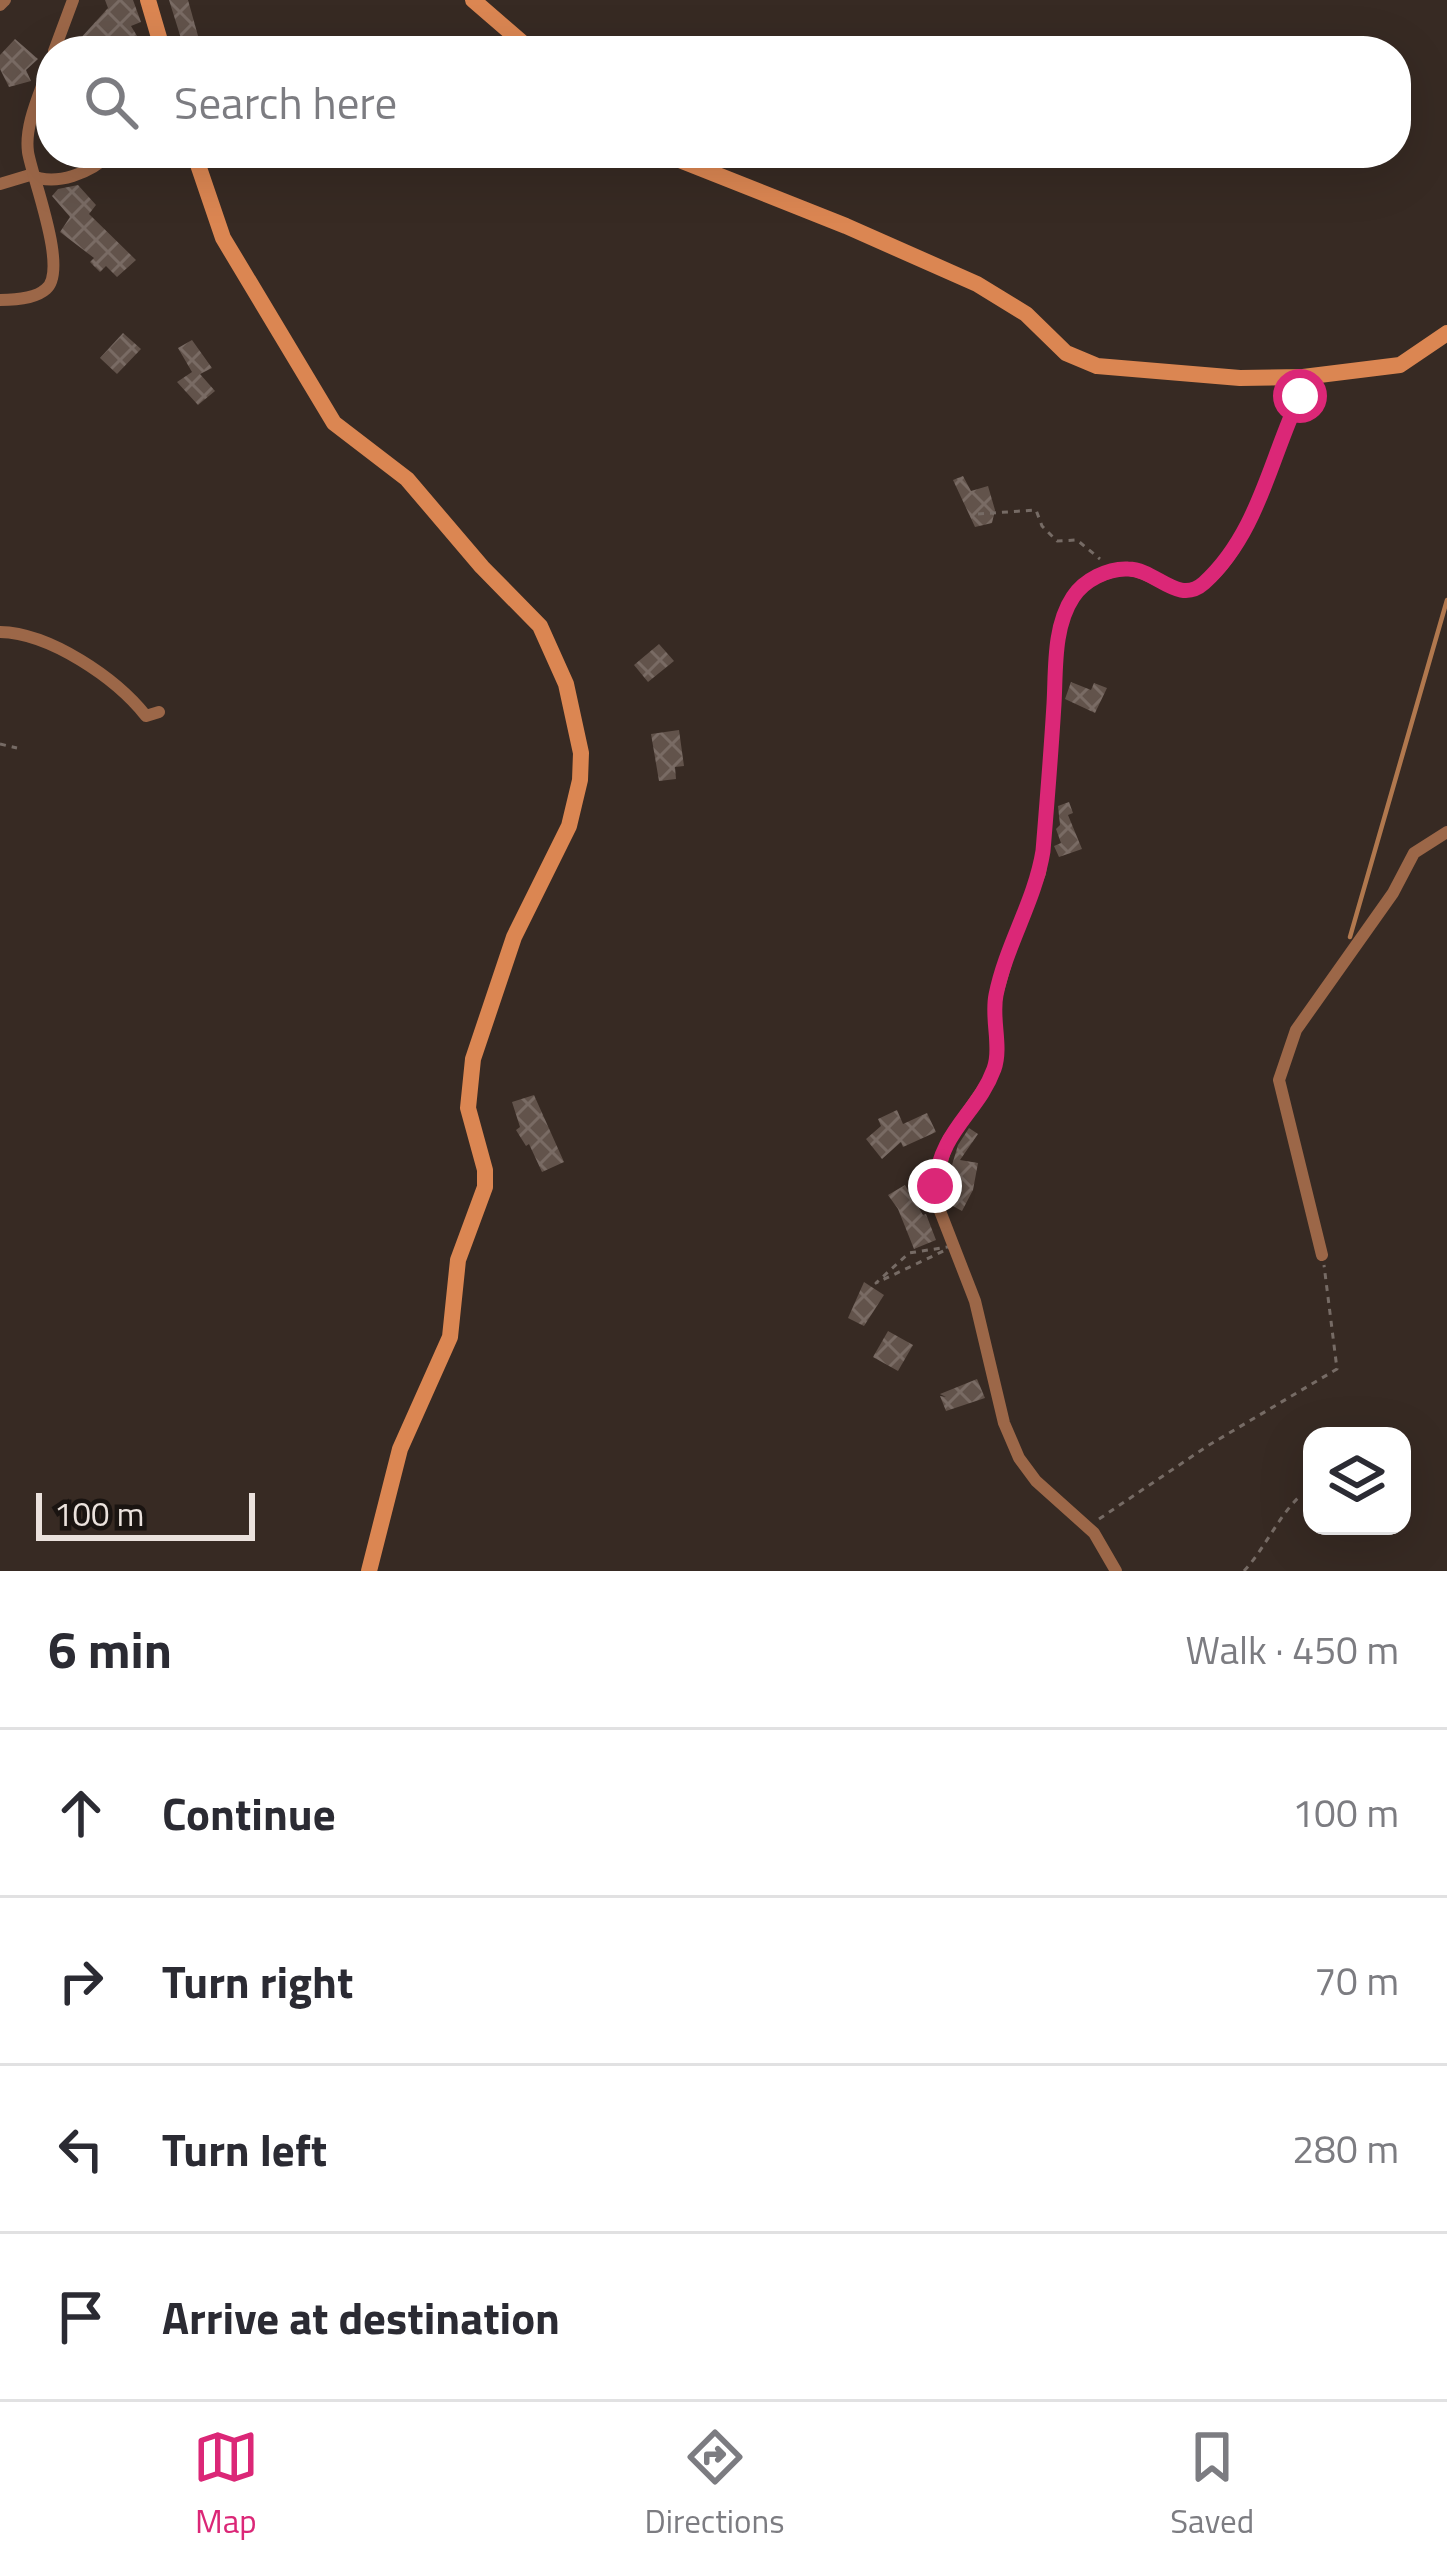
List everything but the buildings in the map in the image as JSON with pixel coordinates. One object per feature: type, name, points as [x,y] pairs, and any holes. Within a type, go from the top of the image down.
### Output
[{"type":"main road","points":[[148,0],[159,36]]},
{"type":"main road","points":[[473,0],[515,36]]},
{"type":"main road","points":[[199,168],[223,238],[334,423],[407,479],[482,568],[540,626],[566,684],[581,753],[569,826],[514,937],[472,1059],[469,1108],[485,1187],[458,1260],[450,1337],[400,1449],[369,1571]]},
{"type":"main road","points":[[694,168],[977,284],[1026,314],[1057,346],[1085,362],[1125,370],[1240,378],[1304,376],[1400,365],[1447,332]]},
{"type":"street","points":[[60,36],[73,0]]},
{"type":"street","points":[[0,300],[32,296],[50,286],[50,244],[28,138],[36,111]]},
{"type":"street","points":[[0,184],[29,175],[62,179],[94,168]]},
{"type":"street","points":[[1117,1571],[1088,1527],[1036,1481],[1018,1458],[1004,1423],[975,1301],[937,1203],[936,1175],[948,1140],[996,1063],[994,1001],[1040,873],[1064,614],[1080,588],[1117,569],[1138,569],[1178,590],[1192,591],[1204,582],[1239,541],[1255,509],[1304,376]]},
{"type":"street","points":[[0,632],[47,642],[129,695],[146,716],[159,712]]},
{"type":"street","points":[[1322,1255],[1279,1080],[1296,1030],[1393,892],[1414,854],[1447,832]]},
{"type":"path","points":[[978,514],[1036,510],[1042,526],[1058,541],[1077,540],[1117,569]]},
{"type":"path","points":[[0,745],[17,748]]},
{"type":"path","points":[[954,1246],[896,1274],[876,1283],[909,1253],[954,1246]]},
{"type":"path","points":[[1088,1527],[1209,1445],[1337,1369],[1325,1274]]},
{"type":"path","points":[[1244,1571],[1264,1549],[1285,1510],[1300,1496]]},
{"type":"waterway","points":[[1350,937],[1447,600]]},
{"type":"route","points":[[935,1186],[948,1140],[996,1063],[994,1001],[1040,873],[1064,614],[1080,588],[1117,569],[1138,569],[1178,590],[1192,591],[1204,582],[1239,541],[1300,396]]}]
